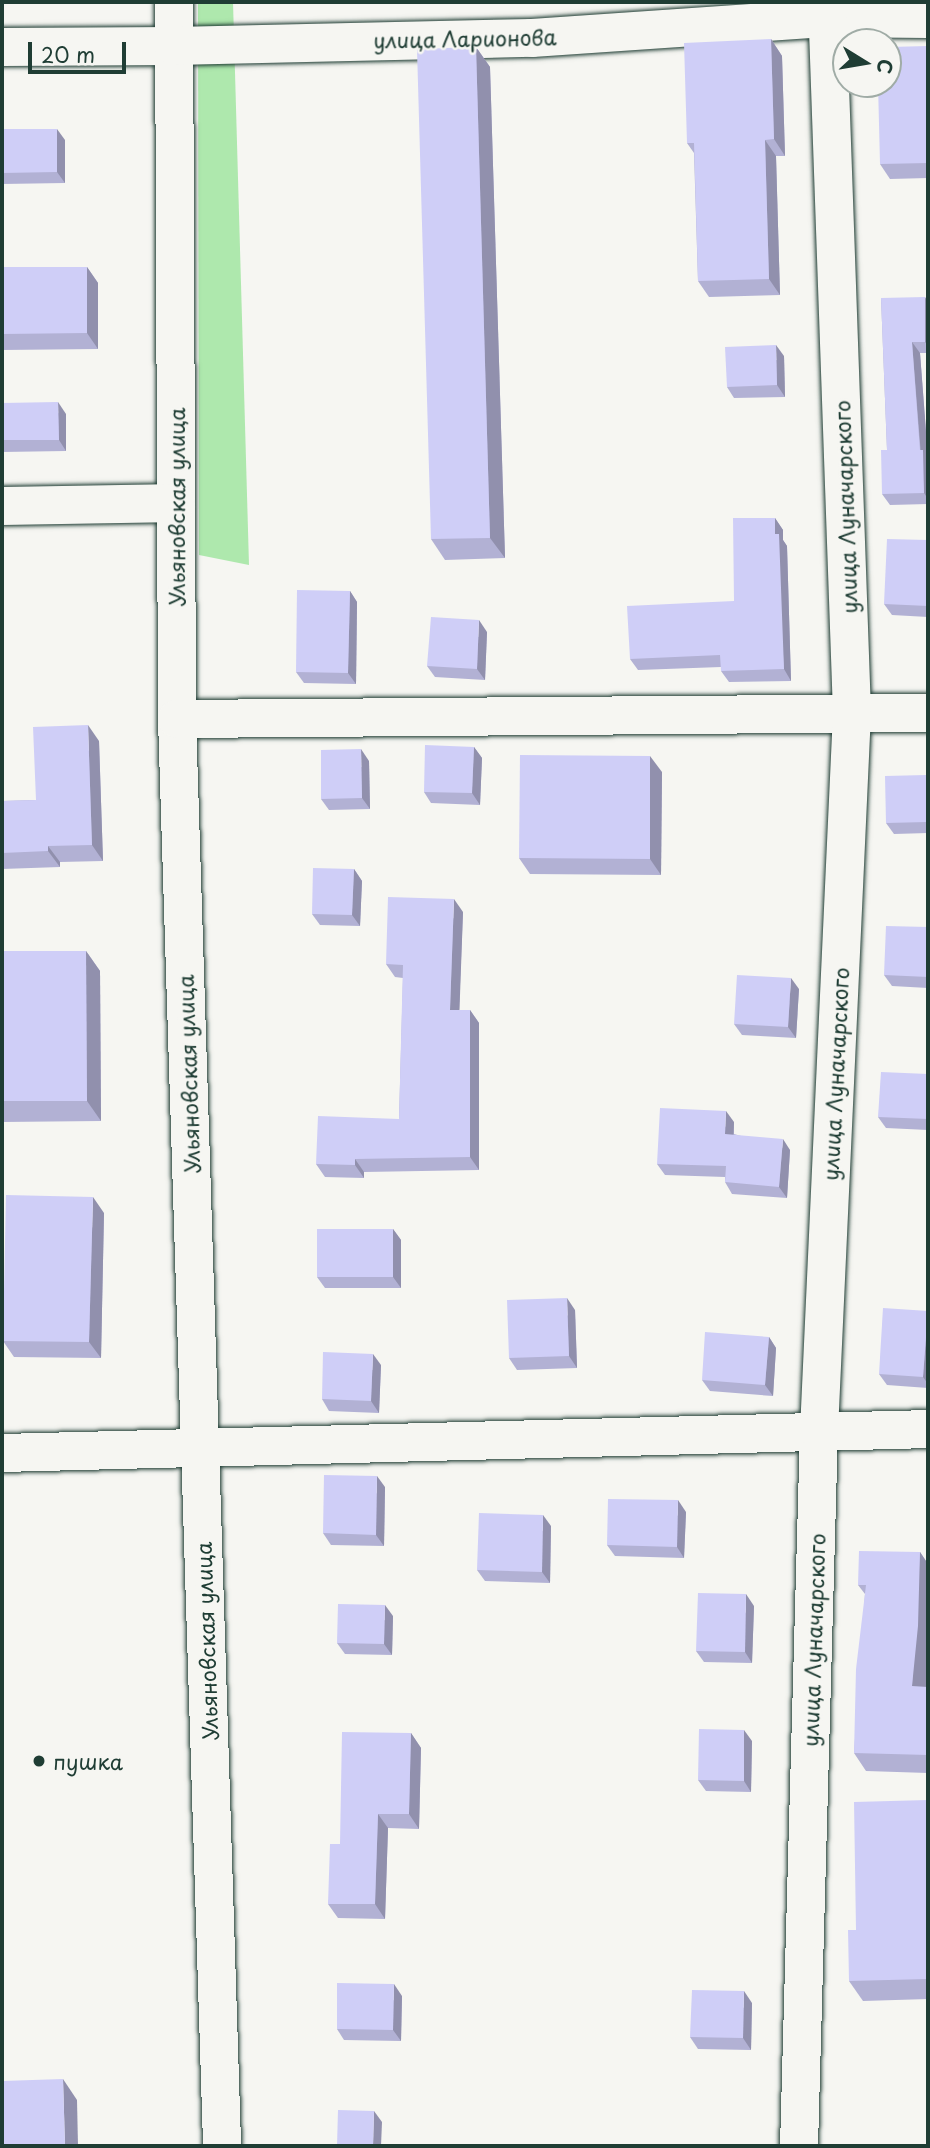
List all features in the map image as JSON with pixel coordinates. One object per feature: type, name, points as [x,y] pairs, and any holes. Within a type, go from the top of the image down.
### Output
[{"type":"street","name":"Ульяновская улица","points":[[174,2],[177,719],[222,2146]]},
{"type":"street","name":"улица Ларионова","points":[[2,47],[532,38],[828,10],[928,19]]},
{"type":"street","name":"улица Луначарского","points":[[799,2146],[819,1431],[852,713],[828,10]]},
{"type":"street","points":[[2,506],[176,503]]},
{"type":"street","points":[[177,719],[928,713]]},
{"type":"street","points":[[2,1453],[928,1429]]},
{"type":"green space","points":[[198,2],[233,2],[249,565],[199,555]]},
{"type":"building","points":[[771,39],[774,139],[765,140],[769,279],[698,281],[694,143],[687,143],[684,43]]},
{"type":"building","points":[[928,46],[928,163],[880,164],[878,98],[902,98],[902,47]]},
{"type":"building","points":[[476,47],[490,538],[431,539],[417,49]]},
{"type":"building","points":[[2,129],[57,129],[57,172],[2,173]]},
{"type":"building","points":[[2,267],[87,267],[87,333],[2,334]]},
{"type":"building","points":[[925,297],[925,342],[912,342],[920,450],[923,450],[924,493],[882,494],[881,450],[887,450],[881,298]]},
{"type":"building","points":[[776,345],[777,385],[727,387],[725,347]]},
{"type":"building","points":[[58,402],[59,440],[2,440],[2,403]]},
{"type":"building","points":[[733,518],[775,518],[775,534],[779,534],[784,669],[721,671],[720,655],[630,659],[627,606],[734,601]]},
{"type":"building","points":[[887,539],[928,540],[928,606],[884,604]]},
{"type":"building","points":[[297,590],[350,591],[348,673],[296,672]]},
{"type":"building","points":[[431,617],[479,620],[477,669],[427,666]]},
{"type":"building","points":[[88,725],[92,845],[48,846],[48,851],[2,853],[2,801],[36,800],[33,727]]},
{"type":"building","points":[[425,745],[474,747],[472,793],[424,792]]},
{"type":"building","points":[[361,749],[362,798],[321,799],[321,750]]},
{"type":"building","points":[[520,755],[650,756],[650,859],[519,858]]},
{"type":"building","points":[[926,775],[927,822],[886,823],[885,776]]},
{"type":"building","points":[[313,868],[354,869],[352,915],[312,914]]},
{"type":"building","points":[[388,897],[454,899],[450,1010],[470,1010],[470,1157],[355,1159],[355,1165],[316,1164],[318,1116],[399,1119],[403,965],[386,964]]},
{"type":"building","points":[[886,926],[928,927],[928,977],[884,975]]},
{"type":"building","points":[[2,951],[86,951],[87,1101],[2,1101]]},
{"type":"building","points":[[737,975],[791,978],[788,1027],[734,1024]]},
{"type":"building","points":[[881,1072],[928,1074],[928,1119],[878,1117]]},
{"type":"building","points":[[660,1108],[726,1111],[725,1134],[783,1139],[779,1187],[725,1182],[726,1166],[657,1164]]},
{"type":"building","points":[[6,1195],[93,1197],[89,1342],[3,1341]]},
{"type":"building","points":[[317,1229],[393,1229],[393,1277],[317,1277]]},
{"type":"building","points":[[567,1298],[569,1356],[509,1358],[507,1300]]},
{"type":"building","points":[[883,1308],[928,1311],[923,1377],[879,1374]]},
{"type":"building","points":[[705,1332],[769,1337],[765,1385],[702,1380]]},
{"type":"building","points":[[323,1352],[373,1354],[371,1401],[322,1399]]},
{"type":"building","points":[[324,1475],[377,1476],[376,1535],[323,1533]]},
{"type":"building","points":[[608,1499],[678,1500],[677,1547],[607,1545]]},
{"type":"building","points":[[479,1513],[543,1515],[542,1572],[477,1570]]},
{"type":"building","points":[[859,1551],[920,1552],[918,1626],[912,1686],[928,1687],[928,1755],[854,1753],[856,1669],[866,1585],[858,1585]]},
{"type":"building","points":[[698,1593],[746,1594],[745,1652],[696,1651]]},
{"type":"building","points":[[338,1604],[385,1605],[384,1644],[337,1643]]},
{"type":"building","points":[[699,1729],[744,1730],[744,1781],[698,1780]]},
{"type":"building","points":[[342,1732],[411,1733],[409,1814],[378,1814],[375,1904],[328,1904],[330,1844],[340,1844]]},
{"type":"building","points":[[928,1800],[928,1979],[849,1981],[848,1930],[856,1930],[854,1802]]},
{"type":"building","points":[[337,1983],[394,1984],[393,2030],[337,2029]]},
{"type":"building","points":[[692,1990],[744,1991],[743,2038],[690,2037]]},
{"type":"building","points":[[63,2079],[65,2146],[2,2146],[2,2081]]},
{"type":"building","points":[[338,2110],[374,2111],[373,2146],[337,2146]]},
{"type":"place","name":"пушка","points":[[39,1761]]}]
